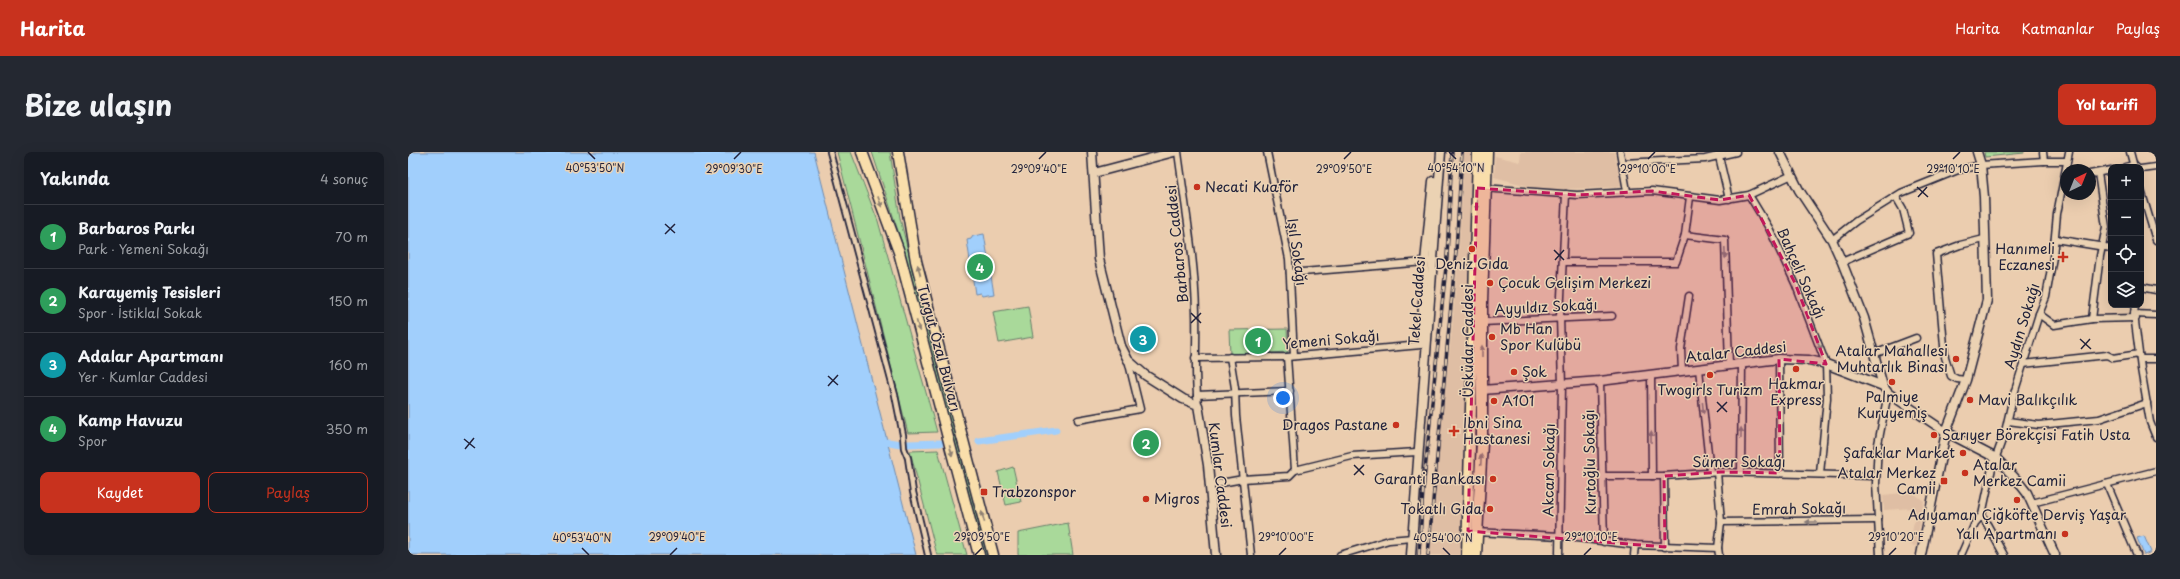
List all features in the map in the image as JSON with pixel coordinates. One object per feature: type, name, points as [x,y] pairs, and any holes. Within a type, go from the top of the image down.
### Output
[{"type":"main road","name":"Turgut Özal Bulvarı","points":[[862,152],[872,183],[891,230],[905,275],[979,555]]},
{"type":"main road","points":[[870,152],[872,183]]},
{"type":"main road","points":[[893,152],[902,172]]},
{"type":"main road","name":"Turgut Özal Bulvarı","points":[[898,152],[916,261],[993,555]]},
{"type":"main road","name":"Üsküdar Caddesi","points":[[1477,390],[1482,322],[1481,188],[1478,152]]},
{"type":"main road","name":"Üsküdar Caddesi","points":[[1476,555],[1473,532],[1481,188],[1487,152]]},
{"type":"main road","name":"Üsküdar Caddesi","points":[[1467,555],[1473,532]]},
{"type":"street","points":[[830,152],[895,395],[904,448],[908,458],[913,492],[928,555]]},
{"type":"street","points":[[1078,420],[1140,409],[1128,360],[1121,346],[1099,259],[1092,152]]},
{"type":"street","points":[[1094,173],[1148,156],[1174,152]]},
{"type":"street","name":"Barbaros Caddesi","points":[[1178,152],[1191,236],[1196,314],[1195,401]]},
{"type":"street","name":"Işıl Sokağı","points":[[1267,152],[1290,273],[1294,356]]},
{"type":"street","name":"Tekel Caddesi","points":[[1411,555],[1425,262],[1436,152]]},
{"type":"street","name":"Tekel Caddesi","points":[[1417,452],[1441,152]]},
{"type":"street","points":[[1620,152],[1627,191]]},
{"type":"street","points":[[1622,163],[1719,155],[1736,152]]},
{"type":"street","points":[[1780,152],[1792,175],[1832,240],[1842,262],[1853,288],[1886,389],[1878,444],[1876,476],[1880,555]]},
{"type":"street","points":[[1923,554],[1946,432],[1966,380],[1987,300],[1984,239],[1984,197],[1981,165],[1977,152]]},
{"type":"street","points":[[2043,152],[2044,160]]},
{"type":"street","name":"Aydın Sokağı","points":[[2067,164],[2069,152]]},
{"type":"street","points":[[2130,152],[2134,164]]},
{"type":"street","points":[[1719,155],[1728,199]]},
{"type":"street","points":[[1832,240],[1856,221],[1916,185],[1958,170],[1981,165],[2044,160],[2067,161]]},
{"type":"street","points":[[2144,169],[2156,167]]},
{"type":"street","points":[[2092,319],[2100,256],[2106,227],[2098,172],[2108,170]]},
{"type":"street","points":[[1481,188],[1566,194],[1652,191],[1690,197],[1728,199],[1749,195],[1792,175]]},
{"type":"street","name":"Akcan Sokağı","points":[[1559,555],[1562,385],[1560,317],[1566,194]]},
{"type":"street","name":"Bahçeli Sokağı","points":[[1749,195],[1769,228],[1795,283],[1826,364],[1827,398],[1820,474]]},
{"type":"street","points":[[1563,262],[1676,262],[1685,235],[1690,197]]},
{"type":"street","points":[[1842,262],[1909,233],[1903,209],[1896,197]]},
{"type":"street","name":"Aydın Sokağı","points":[[1982,515],[1986,489],[2008,421],[2023,364],[2046,297],[2060,200]]},
{"type":"street","points":[[2144,200],[2156,240]]},
{"type":"street","points":[[1685,235],[1725,240],[1729,365]]},
{"type":"street","points":[[1966,380],[1957,379],[1951,376],[1946,357],[1936,254],[1960,245],[1984,239]]},
{"type":"street","points":[[2055,239],[2108,247]]},
{"type":"street","points":[[1290,273],[1425,262]]},
{"type":"street","points":[[2144,288],[2156,290]]},
{"type":"street","points":[[1682,371],[1681,349],[1689,296]]},
{"type":"street","points":[[2135,308],[2139,356],[2150,422],[2156,437]]},
{"type":"street","points":[[2039,314],[2054,325],[2092,319],[2156,315]]},
{"type":"street","name":"Ayyıldız Sokağı","points":[[1482,322],[1560,317],[1612,316]]},
{"type":"street","points":[[1874,354],[1916,338]]},
{"type":"street","name":"Yemeni Sokağı","points":[[1195,358],[1287,357],[1421,345]]},
{"type":"street","points":[[2023,364],[2107,355],[2113,358],[2139,356],[2156,359]]},
{"type":"street","points":[[1230,357],[1251,555]]},
{"type":"street","points":[[1287,357],[1295,470]]},
{"type":"street","points":[[1779,359],[1780,473]]},
{"type":"street","name":"Atalar Caddesi","points":[[1477,390],[1600,382],[1779,359],[1809,360],[1826,364],[1886,389],[1946,432],[1996,458],[2016,479],[2032,503],[2055,555]]},
{"type":"street","points":[[1128,360],[1145,375],[1170,390],[1195,401],[1235,393],[1290,391]]},
{"type":"street","points":[[1741,472],[1742,364]]},
{"type":"street","points":[[1699,369],[1710,472]]},
{"type":"street","points":[[1651,375],[1652,476]]},
{"type":"street","name":"Kurtoğlu Sokağı","points":[[1600,382],[1604,542]]},
{"type":"street","name":"Kumlar Caddesi","points":[[1195,401],[1210,485],[1216,555]]},
{"type":"street","points":[[2008,421],[2039,425],[2099,420],[2147,403]]},
{"type":"street","points":[[1210,485],[1243,478],[1289,476],[1295,470],[1352,456],[1417,452]]},
{"type":"street","points":[[2032,503],[2156,471]]},
{"type":"street","name":"Sümer Sokağı","points":[[1602,476],[1664,476],[1710,472],[1741,472],[1876,476]]},
{"type":"street","points":[[1717,472],[1721,522],[1718,548],[1719,555]]},
{"type":"street","points":[[1664,476],[1669,547],[1672,555]]},
{"type":"street","points":[[2107,484],[2137,555]]},
{"type":"street","points":[[1961,555],[1975,523],[1982,515],[2004,555]]},
{"type":"street","name":"Emrah Sokağı","points":[[1721,522],[1878,520]]},
{"type":"street","points":[[1473,532],[1560,536],[1635,545],[1718,548]]},
{"type":"street","points":[[1340,555],[1389,540],[1413,538]]},
{"type":"street","points":[[1634,555],[1635,545]]},
{"type":"highlighted area","points":[[1477,188],[1577,195],[1652,191],[1720,200],[1749,195],[1795,283],[1826,364],[1779,359],[1780,473],[1721,472],[1664,476],[1665,547],[1468,531]]},
{"type":"shaded area","points":[[1464,152],[1476,152],[1464,555],[1430,555],[1435,470],[1452,330],[1459,248]]},
{"type":"shaded area","points":[[1521,152],[1614,152],[1621,184],[1620,187],[1543,190],[1494,177],[1495,156],[1520,162]]},
{"type":"shaded area","points":[[1912,492],[1924,501],[1916,546],[1910,545],[1914,521],[1913,508],[1884,510],[1883,495]]},
{"type":"green space","points":[[837,152],[851,152],[878,221],[937,432],[908,433]]},
{"type":"green space","points":[[872,152],[890,152],[900,218],[908,251],[988,555],[984,555],[903,246]]},
{"type":"green space","points":[[1984,152],[2024,152],[2024,153],[1985,157]]},
{"type":"green space","points":[[1028,306],[1033,337],[999,343],[993,312]]},
{"type":"green space","points":[[1287,329],[1288,352],[1230,355],[1229,330]]},
{"type":"green space","points":[[938,450],[967,555],[937,555],[910,451]]},
{"type":"green space","points":[[1013,467],[1021,502],[1006,505],[998,472]]},
{"type":"green space","points":[[1068,523],[1073,555],[1018,555],[1018,533]]},
{"type":"water","points":[[408,152],[814,152],[916,555],[408,555]]},
{"type":"water","points":[[984,234],[994,294],[982,296],[980,293],[975,294],[967,240],[971,239],[973,236]]},
{"type":"water","points":[[1155,431],[1158,449],[1136,453],[1133,436]]},
{"type":"water","points":[[2144,536],[2151,552],[2144,555],[2137,538]]},
{"type":"waterway","points":[[979,441],[1056,430]]},
{"type":"waterway","points":[[888,442],[901,444]]},
{"type":"waterway","points":[[908,444],[940,443]]},
{"type":"railway","points":[[1419,555],[1423,490],[1447,257],[1452,152]]},
{"type":"railway","points":[[1428,555],[1456,251],[1462,152]]},
{"type":"place","name":"Necati Kuaför","points":[[1197,187]]},
{"type":"place","name":"Deniz Gıda","points":[[1472,249]]},
{"type":"place","name":"Hanımeli Eczanesi","points":[[2063,257]]},
{"type":"place","name":"Kamp Havuzu","points":[[980,267]]},
{"type":"place","name":"Çocuk Gelişim Merkezi","points":[[1490,283]]},
{"type":"place","name":"Mb Han Spor Kulübü","points":[[1492,337]]},
{"type":"place","name":"Adalar Apartmanı","points":[[1143,339]]},
{"type":"place","name":"Barbaros Parkı","points":[[1258,341]]},
{"type":"place","name":"Atalar Mahallesi Muhtarlık Binası","points":[[1956,359]]},
{"type":"place","name":"Hakmar Express","points":[[1796,369]]},
{"type":"place","name":"Şok","points":[[1514,372]]},
{"type":"place","name":"Twogirls Turizm","points":[[1710,375]]},
{"type":"place","name":"Palmiye Kuruyemiş","points":[[1892,382]]},
{"type":"place","name":"Mavi Balıkçılık","points":[[1970,400]]},
{"type":"place","name":"A101","points":[[1494,401]]},
{"type":"place","name":"Dragos Pastane","points":[[1396,425]]},
{"type":"place","name":"İbni Sina Hastanesi","points":[[1454,431]]},
{"type":"place","name":"Sarıyer Börekçisi Fatih Usta","points":[[1934,435]]},
{"type":"place","name":"Karayemiş Tesisleri","points":[[1146,443]]},
{"type":"place","name":"Şafaklar Market","points":[[1963,453]]},
{"type":"place","name":"Atalar Merkez Camii","points":[[1965,473]]},
{"type":"place","name":"Garanti Bankası","points":[[1493,479]]},
{"type":"place","name":"Atalar Merkez Cami̇i̇","points":[[1944,481]]},
{"type":"place","name":"Trabzonspor","points":[[984,492]]},
{"type":"place","name":"Migros","points":[[1146,499]]},
{"type":"place","name":"Adıyaman Çiğköfte Derviş Yaşar","points":[[2017,500]]},
{"type":"place","name":"Tokatlı Gıda","points":[[1490,509]]},
{"type":"place","name":"Yalı Apartmanı","points":[[2065,534]]}]
